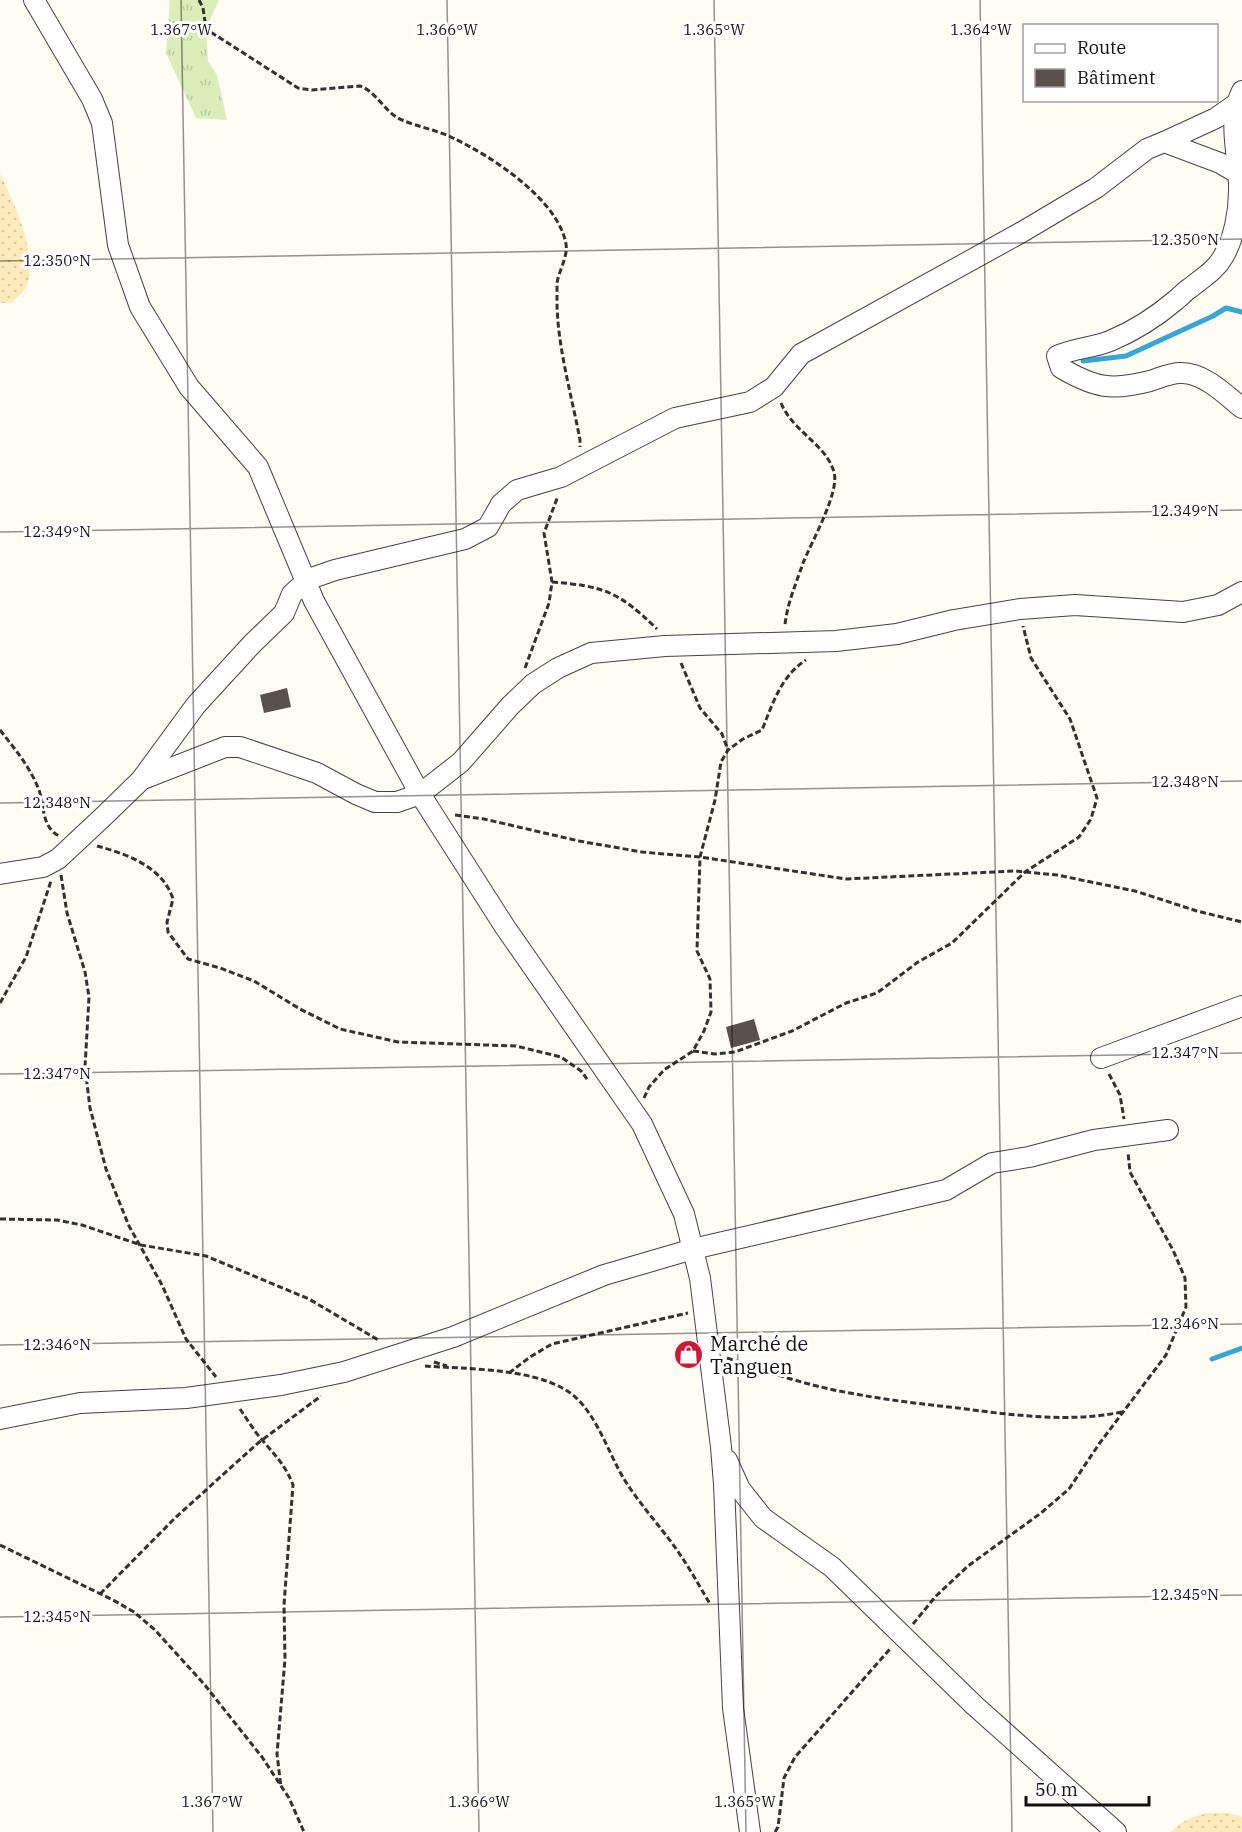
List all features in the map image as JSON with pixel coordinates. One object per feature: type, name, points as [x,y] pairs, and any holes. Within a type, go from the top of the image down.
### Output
[{"type":"street","points":[[34,0],[92,99],[102,123],[118,244],[140,307],[189,387],[258,466],[314,601],[420,795],[506,927],[642,1124],[684,1214],[700,1278],[721,1447],[733,1708],[750,1832]]},
{"type":"street","points":[[0,873],[43,867],[58,859],[141,780],[196,705],[284,613],[291,594],[306,582],[335,570],[465,539],[488,526],[501,504],[517,490],[570,473],[675,418],[750,402],[774,387],[801,354],[1031,227],[1096,188],[1147,149],[1216,118],[1239,97]]},
{"type":"street","points":[[1239,97],[1234,127],[1239,191],[1233,236],[1215,270],[1147,322],[1108,342],[1069,350],[1057,356],[1061,369],[1100,386],[1126,387],[1182,373],[1202,378],[1242,408]]},
{"type":"street","points":[[1164,142],[1220,163],[1237,173]]},
{"type":"street","points":[[141,780],[203,754],[225,747],[240,747],[317,773],[375,802],[397,802],[420,795],[461,762],[510,706],[533,684],[558,668],[591,653],[665,646],[836,640],[897,634],[954,620],[1020,609],[1075,605],[1184,612],[1218,605],[1242,592]]},
{"type":"street","points":[[1101,1058],[1242,1006]]},
{"type":"street","points":[[0,1419],[80,1403],[186,1398],[281,1385],[344,1372],[453,1337],[604,1275],[693,1249],[946,1190],[992,1163],[1029,1157],[1094,1140],[1168,1130]]},
{"type":"street","points":[[721,1447],[740,1489],[763,1518],[832,1567],[974,1705],[1116,1832]]},
{"type":"path","points":[[199,0],[207,29],[298,88],[312,90],[360,86],[368,89],[399,119],[452,137],[512,173],[544,202],[562,231],[566,246],[557,282],[557,303],[564,358],[580,440],[580,453],[560,491],[544,533],[552,582],[549,603],[522,676]]},
{"type":"path","points":[[781,379],[781,404],[790,422],[826,456],[835,473],[834,491],[804,562],[787,610],[785,626],[797,655],[796,667]]},
{"type":"path","points":[[693,1051],[715,1054],[735,1052],[792,1031],[846,1003],[877,993],[918,962],[952,943],[1025,872],[1079,837],[1091,819],[1097,798],[1070,719],[1032,658],[1020,609]]},
{"type":"path","points":[[642,1124],[643,1102],[649,1087],[664,1070],[693,1051],[711,1012],[710,979],[697,951],[700,856],[716,800],[721,762],[728,750],[743,739],[762,730],[778,690],[796,667],[806,660]]},
{"type":"path","points":[[0,730],[26,765],[40,792],[45,821],[52,832],[76,841],[118,851],[145,864],[162,879],[173,899],[167,922],[168,932],[188,959],[254,981],[300,1009],[340,1029],[398,1042],[516,1046],[561,1057],[588,1080]]},
{"type":"path","points":[[432,812],[484,819],[579,841],[642,852],[700,856],[846,879],[1025,872],[1057,875],[1135,891],[1197,911],[1242,922]]},
{"type":"path","points":[[0,1003],[26,957],[58,859]]},
{"type":"path","points":[[58,859],[67,913],[85,972],[89,997],[85,1067],[90,1108],[106,1169],[129,1226],[162,1285],[186,1340],[228,1392],[262,1440],[281,1460],[293,1485],[285,1594],[285,1659],[277,1754],[281,1786]]},
{"type":"path","points":[[775,1832],[778,1827],[784,1778],[795,1757],[936,1596],[968,1566],[1041,1513],[1069,1489],[1166,1355],[1186,1307],[1185,1278],[1173,1250],[1130,1172],[1120,1095],[1101,1058]]},
{"type":"path","points":[[0,1219],[57,1220],[82,1225],[141,1245],[206,1256],[309,1299],[403,1353]]},
{"type":"path","points":[[509,1373],[552,1344],[704,1309]]},
{"type":"path","points":[[709,1351],[760,1370],[859,1395],[1013,1415],[1080,1418],[1123,1412]]},
{"type":"path","points":[[432,1362],[452,1368]]},
{"type":"path","points":[[419,1366],[509,1373],[561,1387],[576,1395],[594,1422],[625,1481],[679,1553],[713,1608]]},
{"type":"path","points":[[100,1594],[175,1518],[262,1440],[323,1395]]},
{"type":"path","points":[[0,1545],[134,1612],[155,1630],[204,1684],[262,1757],[289,1798],[304,1832]]},
{"type":"green space","points":[[170,0],[219,0],[206,29],[208,61],[217,75],[227,120],[196,118],[166,53]]},
{"type":"sand","points":[[0,174],[23,229],[30,259],[27,286],[11,303],[0,303]]},
{"type":"sand","points":[[1207,1813],[1228,1813],[1242,1817],[1242,1832],[1172,1832],[1192,1817]]},
{"type":"building","points":[[287,688],[291,707],[264,713],[260,695]]},
{"type":"building","points":[[754,1019],[760,1040],[731,1048],[726,1027]]},
{"type":"waterway","points":[[1083,361],[1126,356],[1226,308],[1242,312]]},
{"type":"waterway","points":[[1212,1359],[1242,1348]]},
{"type":"place","name":"Marché de Tanguen","points":[[689,1355]]}]
